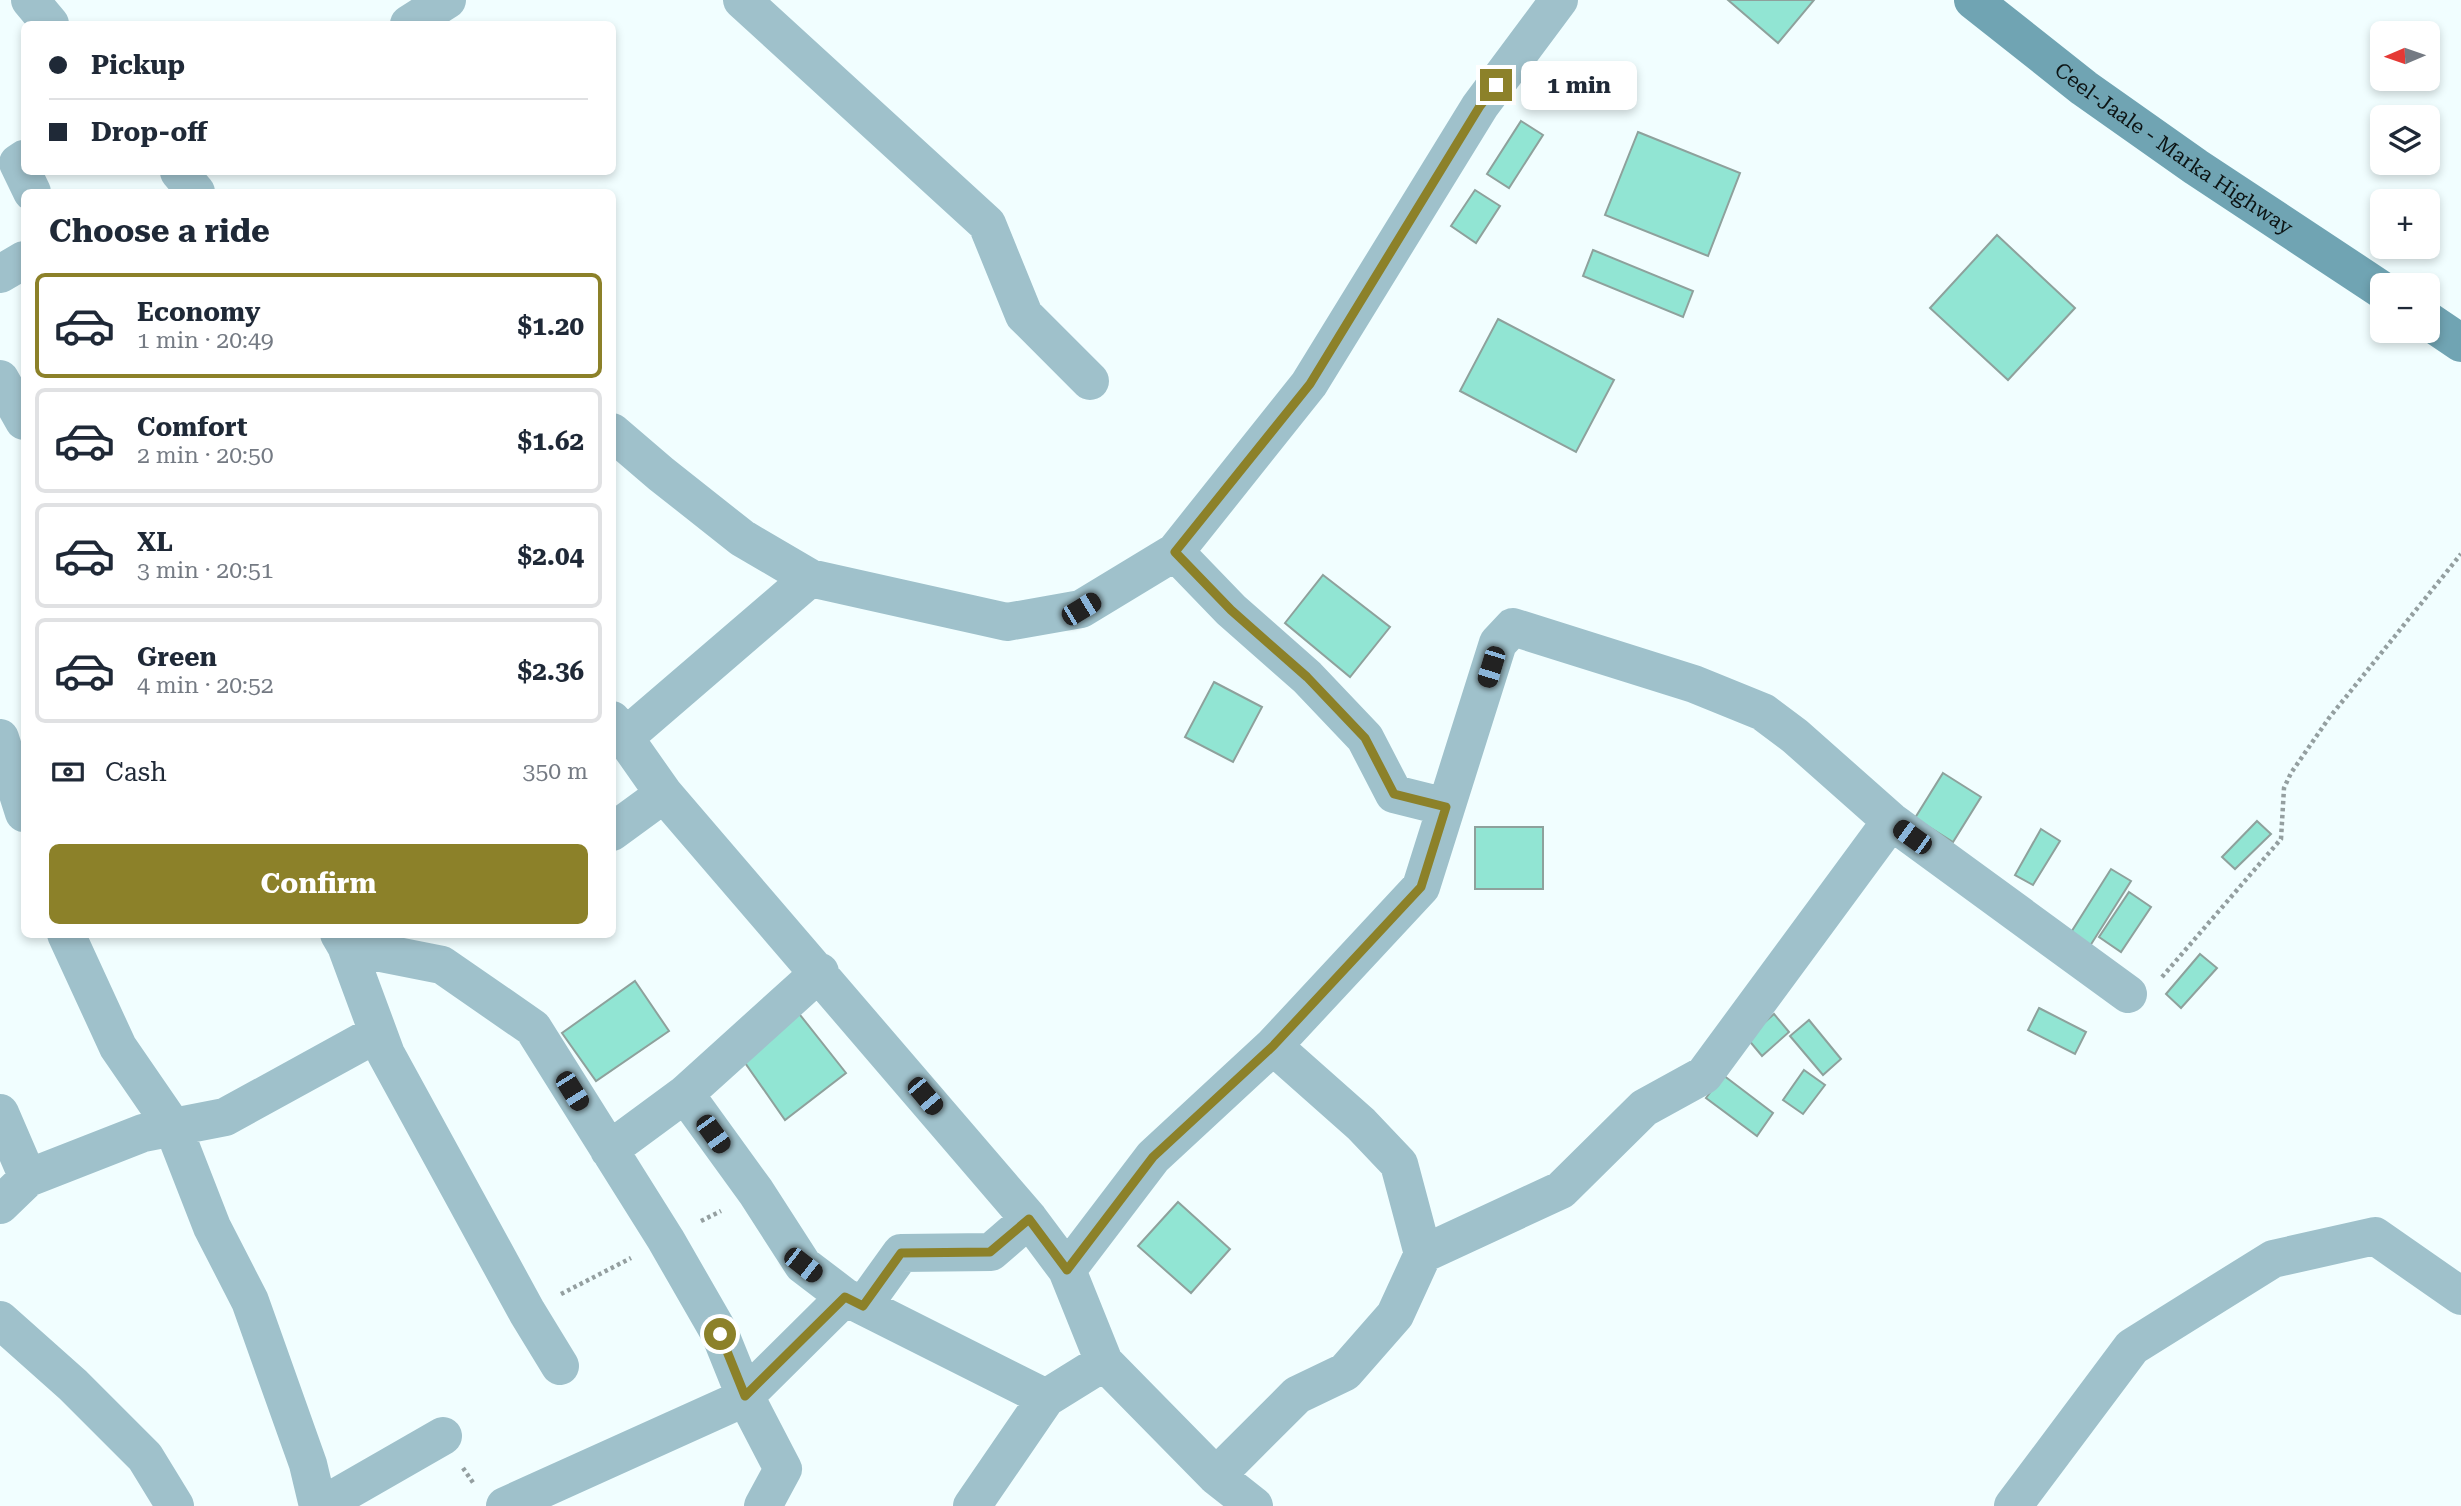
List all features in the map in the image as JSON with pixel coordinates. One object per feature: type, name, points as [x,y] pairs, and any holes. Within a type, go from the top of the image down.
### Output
[{"type":"street","points":[[30,0],[48,21]]},
{"type":"street","points":[[414,21],[447,0]]},
{"type":"street","points":[[742,0],[987,225],[1024,315],[1090,381]]},
{"type":"street","points":[[616,435],[742,538],[810,578],[1007,622],[1081,609],[1175,552],[1310,384],[1480,106],[1559,0]]},
{"type":"street","name":"Ceel-Jaale - Marka Highway","points":[[1973,0],[2084,88],[2196,167],[2370,282]]},
{"type":"street","points":[[0,274],[21,262]]},
{"type":"street","points":[[2440,328],[2461,342]]},
{"type":"street","points":[[0,379],[21,416]]},
{"type":"street","points":[[1175,552],[1231,610],[1307,677],[1365,738],[1394,794],[1446,807]]},
{"type":"street","points":[[810,578],[619,729],[664,794],[820,972],[1029,1219],[1067,1270],[1104,1362],[1216,1476],[1254,1506]]},
{"type":"street","points":[[1067,1270],[1153,1157],[1273,1046],[1421,887],[1498,643],[1513,627],[1694,684],[1763,712],[1795,736],[1891,821],[2128,994]]},
{"type":"street","points":[[6,736],[21,800]]},
{"type":"street","points":[[616,829],[664,794]]},
{"type":"street","points":[[1423,1254],[1561,1190],[1644,1108],[1704,1075],[1891,821]]},
{"type":"street","points":[[68,938],[118,1047],[173,1127],[212,1227],[250,1301],[308,1464],[319,1506],[443,1436]]},
{"type":"street","points":[[560,1366],[527,1312],[386,1054],[342,940],[449,950],[533,1028],[666,1240],[720,1334],[745,1396],[783,1469],[763,1506]]},
{"type":"street","points":[[608,1150],[685,1094],[820,972]]},
{"type":"street","points":[[0,1205],[28,1178],[143,1133],[225,1117],[378,1033]]},
{"type":"street","points":[[1216,1476],[1297,1395],[1345,1372],[1395,1315],[1423,1254],[1399,1164],[1361,1124],[1273,1046]]},
{"type":"street","points":[[685,1094],[756,1192],[803,1265],[854,1302],[1046,1398]]},
{"type":"street","points":[[0,1112],[28,1178]]},
{"type":"street","points":[[505,1506],[745,1396],[854,1302],[901,1253],[990,1252],[1029,1219]]},
{"type":"street","points":[[2013,1506],[2132,1347],[2273,1259],[2375,1236],[2461,1296]]},
{"type":"street","points":[[0,1320],[73,1385],[145,1457],[175,1506]]},
{"type":"street","points":[[972,1506],[1046,1398],[1104,1362]]},
{"type":"path","points":[[2128,994],[2142,1000],[2281,839],[2284,788],[2291,774],[2329,718],[2461,554]]},
{"type":"building","points":[[1728,0],[1814,0],[1778,43]]},
{"type":"building","points":[[1521,121],[1543,135],[1509,188],[1487,174]]},
{"type":"building","points":[[1638,132],[1740,173],[1708,256],[1605,215]]},
{"type":"building","points":[[1475,190],[1500,206],[1476,243],[1451,226]]},
{"type":"building","points":[[1997,235],[2075,308],[2008,380],[1930,308]]},
{"type":"building","points":[[1593,250],[1693,291],[1683,317],[1583,276]]},
{"type":"building","points":[[1498,319],[1614,380],[1576,452],[1460,391]]},
{"type":"building","points":[[1323,575],[1390,627],[1350,677],[1285,623]]},
{"type":"building","points":[[1214,682],[1262,707],[1233,762],[1185,737]]},
{"type":"building","points":[[1943,773],[1981,797],[1953,842],[1915,818]]},
{"type":"building","points":[[2257,821],[2271,834],[2235,869],[2222,857]]},
{"type":"building","points":[[1475,827],[1543,827],[1543,889],[1475,889]]},
{"type":"building","points":[[2041,829],[2060,841],[2033,885],[2015,875]]},
{"type":"building","points":[[2111,869],[2131,881],[2090,946],[2070,934]]},
{"type":"building","points":[[2129,892],[2151,907],[2121,952],[2099,937]]},
{"type":"building","points":[[2200,954],[2217,968],[2181,1008],[2166,994]]},
{"type":"building","points":[[635,981],[669,1031],[596,1081],[562,1033]]},
{"type":"building","points":[[793,1006],[846,1073],[785,1120],[741,1057]]},
{"type":"building","points":[[2039,1008],[2086,1032],[2075,1054],[2028,1030]]},
{"type":"building","points":[[1774,1014],[1789,1032],[1762,1056],[1747,1038]]},
{"type":"building","points":[[1809,1020],[1841,1059],[1823,1075],[1790,1036]]},
{"type":"building","points":[[1804,1070],[1825,1085],[1803,1114],[1783,1100]]},
{"type":"building","points":[[1723,1075],[1773,1113],[1757,1136],[1706,1098]]},
{"type":"building","points":[[1178,1202],[1230,1249],[1191,1293],[1138,1246]]},
{"type":"route","points":[[720,1334],[745,1396],[845,1297],[863,1306],[901,1253],[990,1252],[1029,1219],[1067,1270],[1153,1157],[1273,1046],[1421,887],[1446,807],[1394,794],[1365,738],[1307,677],[1231,610],[1175,552],[1310,384],[1480,106],[1496,85]]}]
